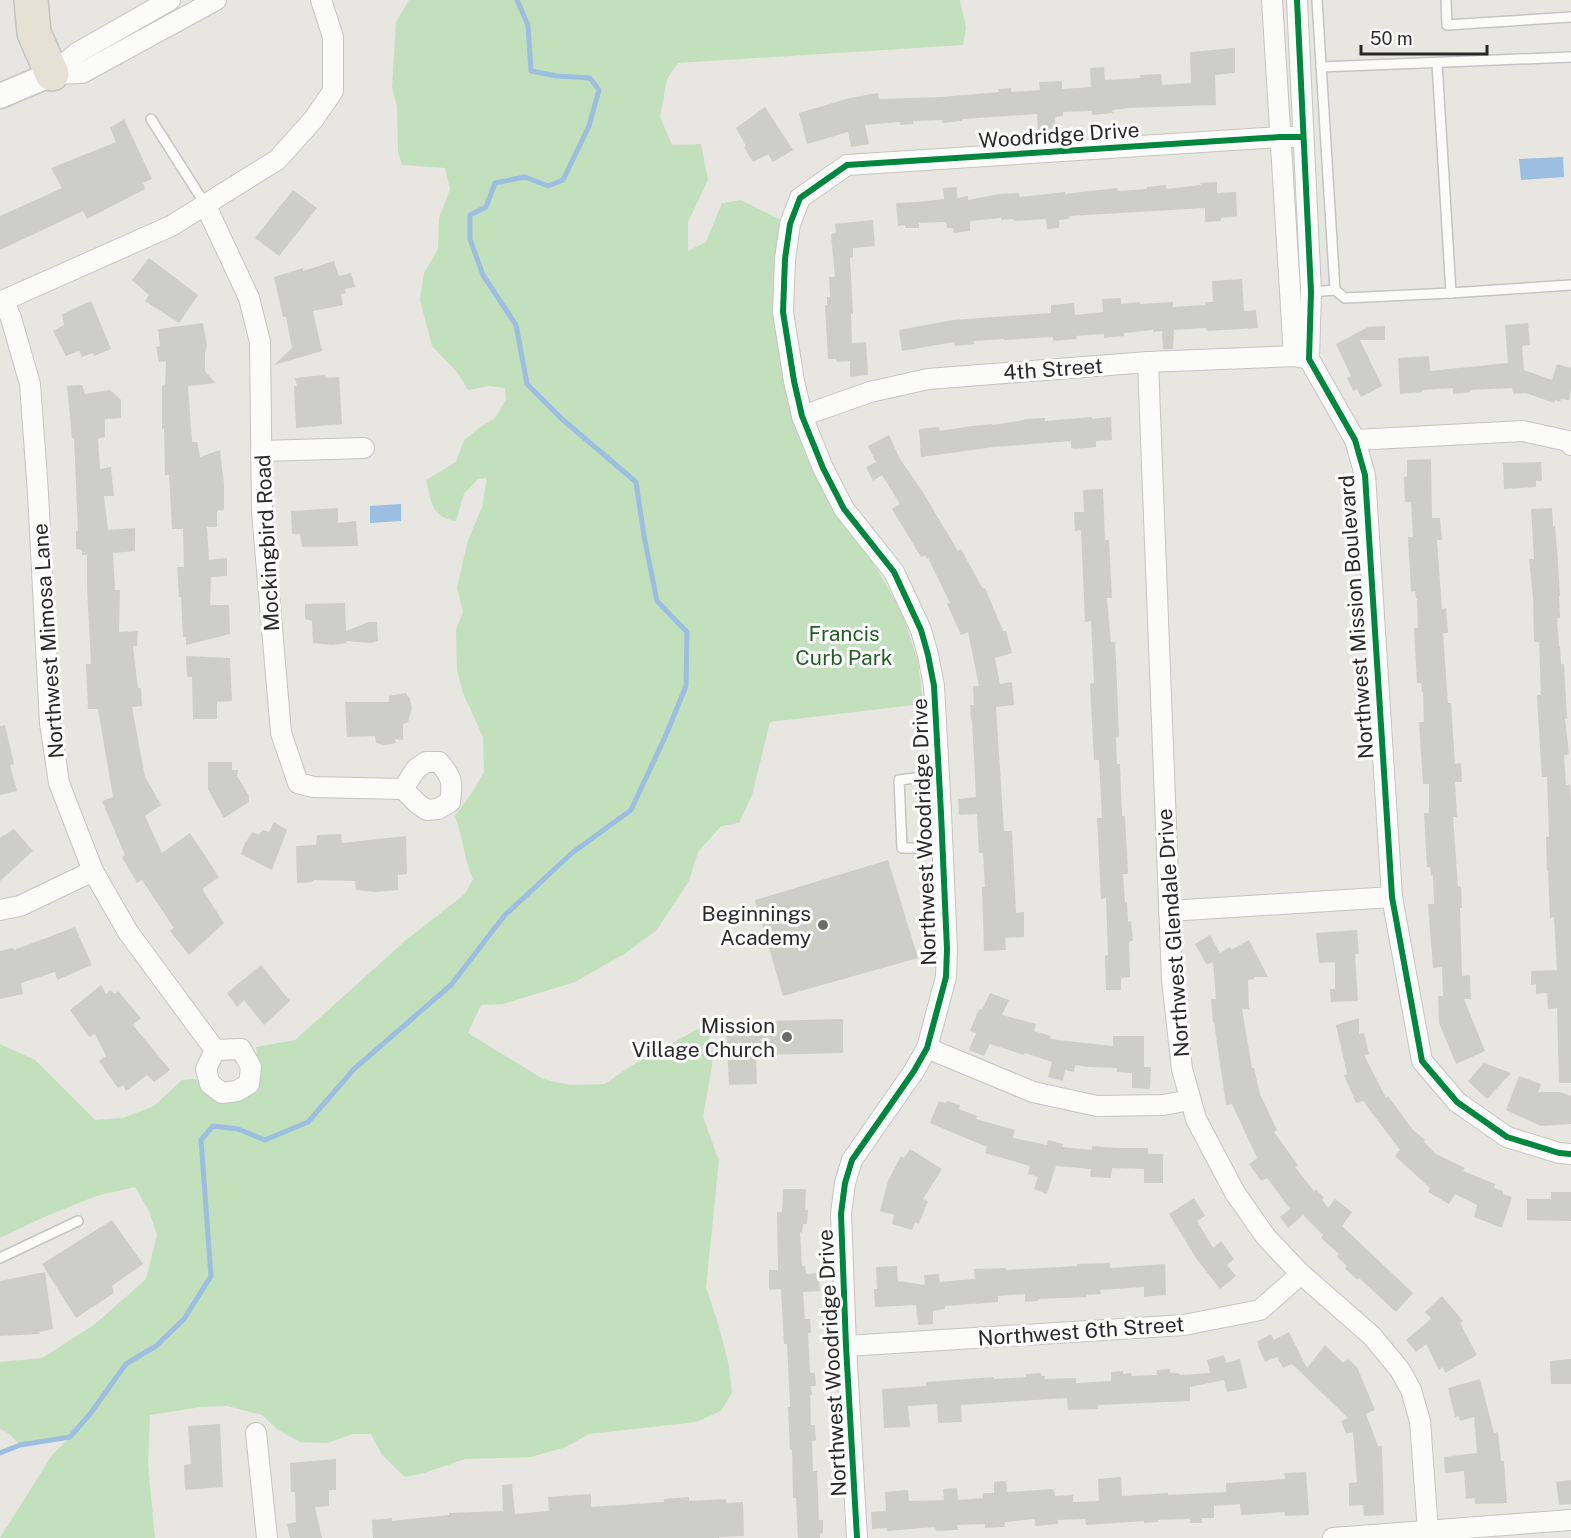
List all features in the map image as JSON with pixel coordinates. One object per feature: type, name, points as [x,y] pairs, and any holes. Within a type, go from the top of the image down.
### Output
[{"type":"highway","points":[[31,0],[34,33],[52,74]]},
{"type":"street","points":[[0,96],[52,74],[77,53],[170,0]]},
{"type":"street","points":[[52,74],[82,73],[216,0]]},
{"type":"street","points":[[2,301],[171,226],[277,160],[313,120],[333,91],[333,37],[321,0]]},
{"type":"street","name":"Northwest Mission Boulevard","points":[[1272,0],[1280,137],[1301,358],[1355,440],[1365,476],[1392,897],[1422,1061],[1457,1102],[1507,1137],[1559,1153],[1571,1154]]},
{"type":"street","points":[[1297,0],[1311,292],[1301,358]]},
{"type":"street","name":"Woodridge Drive","points":[[822,183],[846,165],[1303,137]]},
{"type":"street","name":"Northwest Woodridge Drive","points":[[822,183],[800,198],[790,224],[785,259],[783,312],[794,381],[802,416],[823,468],[844,509],[894,572],[921,630],[928,655],[934,686],[947,949],[946,977],[927,1048],[914,1071],[852,1160],[845,1183],[841,1214],[857,1538]]},
{"type":"street","name":"Mockingbird Road","points":[[205,204],[249,298],[261,342],[262,512],[281,733],[298,783],[313,787],[404,789]]},
{"type":"street","name":"Northwest Mimosa Lane","points":[[2,301],[11,318],[30,384],[50,723],[59,783],[93,871],[128,932],[215,1050]]},
{"type":"street","name":"4th Street","points":[[802,416],[870,392],[928,379],[1148,362],[1301,358]]},
{"type":"street","name":"Northwest Glendale Drive","points":[[1148,362],[1172,980],[1182,1069],[1196,1119],[1235,1193],[1266,1237],[1300,1273],[1372,1336],[1400,1370],[1411,1390],[1420,1420],[1428,1531]]},
{"type":"street","points":[[1355,440],[1523,431],[1568,441],[1571,445]]},
{"type":"street","points":[[261,451],[364,448]]},
{"type":"street","points":[[0,910],[20,906],[93,871]]},
{"type":"street","points":[[1169,911],[1392,897]]},
{"type":"street","points":[[927,1048],[1033,1092],[1097,1106],[1163,1105],[1190,1100]]},
{"type":"street","name":"Northwest 6th Street","points":[[846,1346],[1185,1325],[1260,1310],[1300,1273]]},
{"type":"street","points":[[256,1433],[267,1538]]},
{"type":"street","points":[[1333,1538],[1571,1520]]},
{"type":"lane","points":[[1317,0],[1335,290]]},
{"type":"lane","points":[[1446,0],[1447,26],[1571,17]]},
{"type":"lane","points":[[1321,67],[1571,57]]},
{"type":"lane","points":[[1437,63],[1451,293]]},
{"type":"lane","points":[[151,120],[205,204]]},
{"type":"lane","points":[[1303,137],[1325,135]]},
{"type":"lane","points":[[1311,292],[1335,290],[1346,298],[1571,285]]},
{"type":"lane","points":[[939,775],[899,780],[902,848],[943,848]]},
{"type":"lane","points":[[0,1257],[78,1221]]},
{"type":"green space","name":"Francis Curb Park","points":[[409,0],[960,0],[966,28],[963,45],[678,63],[667,79],[660,117],[672,145],[701,144],[708,180],[688,222],[688,251],[706,242],[722,203],[741,200],[781,220],[775,261],[777,310],[786,386],[792,415],[805,454],[835,512],[872,561],[902,612],[918,661],[923,704],[770,722],[752,795],[739,823],[721,826],[698,852],[689,881],[656,931],[624,954],[575,982],[503,1004],[481,1005],[468,1033],[543,1079],[570,1085],[605,1084],[631,1066],[705,1025],[713,1045],[712,1066],[703,1117],[719,1161],[706,1287],[729,1366],[732,1393],[721,1411],[696,1422],[589,1434],[566,1447],[531,1457],[465,1459],[405,1477],[382,1455],[371,1434],[353,1434],[327,1443],[300,1442],[277,1429],[262,1415],[227,1406],[201,1407],[150,1415],[148,1464],[155,1538],[0,1538],[52,1455],[69,1438],[20,1445],[8,1433],[0,1429],[0,1362],[42,1358],[94,1325],[146,1279],[157,1235],[149,1211],[135,1187],[96,1196],[0,1238],[0,1044],[35,1060],[95,1120],[123,1118],[154,1106],[182,1080],[196,1079],[212,1099],[237,1101],[254,1091],[258,1066],[256,1047],[295,1040],[406,940],[465,894],[473,879],[455,816],[484,772],[483,737],[463,693],[457,670],[456,630],[463,612],[457,588],[468,540],[482,507],[487,478],[478,479],[464,494],[456,521],[441,516],[437,512],[431,501],[426,480],[456,462],[464,440],[495,418],[506,399],[505,388],[489,386],[468,390],[457,372],[432,346],[420,300],[424,273],[438,249],[439,218],[450,189],[445,168],[402,165],[398,153],[397,106],[392,88],[396,22]]},
{"type":"water","points":[[1563,157],[1564,177],[1521,180],[1519,159]]},
{"type":"water","points":[[401,504],[401,521],[370,523],[370,506]]},
{"type":"building","points":[[1235,48],[1235,73],[1215,75],[1216,105],[1129,108],[1112,110],[1113,113],[1092,115],[1092,111],[1063,112],[1063,116],[1055,117],[1056,136],[1038,137],[1037,114],[962,119],[962,121],[942,123],[942,120],[913,121],[913,124],[900,125],[900,122],[865,125],[869,144],[851,147],[848,132],[807,144],[799,113],[850,98],[878,93],[879,99],[942,97],[999,92],[998,89],[1011,88],[1011,92],[1040,90],[1039,82],[1062,81],[1062,89],[1091,87],[1090,68],[1104,67],[1105,80],[1161,74],[1162,85],[1191,83],[1190,52]]},
{"type":"building","points":[[765,107],[793,150],[773,162],[768,154],[753,162],[736,128]]},
{"type":"building","points":[[124,119],[152,179],[143,183],[145,189],[87,219],[83,211],[0,250],[0,216],[62,188],[51,168],[116,142],[110,128]]},
{"type":"building","points":[[1217,182],[1217,193],[1236,192],[1237,216],[1221,218],[1221,221],[1205,222],[1205,208],[1070,216],[1069,219],[1059,220],[1059,228],[1047,229],[1046,219],[1014,221],[1013,219],[1001,220],[1001,218],[970,221],[970,231],[954,233],[953,228],[947,228],[946,222],[919,223],[919,228],[898,226],[896,203],[944,199],[943,188],[957,187],[957,198],[968,196],[968,200],[999,194],[1019,193],[1020,197],[1117,188],[1118,191],[1147,189],[1147,187],[1166,185],[1166,189]]},
{"type":"building","points":[[293,190],[317,208],[279,256],[255,238]]},
{"type":"building","points":[[873,220],[875,246],[853,248],[853,257],[850,258],[852,343],[866,342],[868,375],[850,377],[850,361],[837,362],[836,359],[828,359],[825,305],[827,305],[827,297],[830,297],[829,277],[835,277],[831,234],[836,233],[835,224]]},
{"type":"building","points":[[149,258],[198,295],[179,323],[145,301],[149,295],[132,280]]},
{"type":"building","points":[[334,261],[339,276],[351,273],[355,287],[345,289],[346,293],[341,294],[343,305],[313,311],[322,351],[274,365],[292,348],[286,317],[283,317],[274,277]]},
{"type":"building","points":[[1242,279],[1244,311],[1256,310],[1258,328],[1174,330],[1173,349],[1163,349],[1162,331],[1153,332],[1153,330],[1104,338],[1104,334],[1076,336],[1077,339],[1053,341],[1053,337],[1004,339],[974,341],[974,344],[955,346],[954,342],[902,351],[899,330],[953,320],[1051,313],[1051,305],[1074,303],[1075,315],[1103,312],[1102,299],[1121,298],[1121,304],[1173,302],[1173,307],[1205,305],[1205,302],[1213,302],[1212,281]]},
{"type":"building","points":[[91,301],[111,349],[94,356],[93,353],[82,357],[79,351],[66,356],[53,331],[64,325],[62,314]]},
{"type":"building","points":[[203,323],[207,345],[205,371],[215,383],[188,386],[192,442],[197,442],[200,457],[220,450],[224,510],[217,511],[217,527],[207,527],[209,560],[227,558],[227,576],[211,577],[210,605],[229,605],[230,634],[186,645],[186,637],[183,637],[177,567],[184,567],[183,529],[172,529],[169,475],[165,475],[164,428],[162,429],[162,386],[165,385],[166,361],[159,362],[156,347],[160,346],[158,329]]},
{"type":"building","points":[[1528,323],[1530,345],[1522,346],[1524,370],[1552,380],[1557,364],[1571,368],[1569,400],[1561,399],[1560,402],[1555,400],[1554,403],[1526,393],[1513,394],[1512,388],[1470,390],[1470,392],[1453,394],[1453,388],[1400,394],[1398,358],[1429,356],[1430,371],[1508,363],[1505,325]]},
{"type":"building","points":[[1385,326],[1385,340],[1360,340],[1382,386],[1361,397],[1357,389],[1353,391],[1347,378],[1351,376],[1336,344],[1368,327]]},
{"type":"building","points":[[325,375],[326,378],[339,377],[342,424],[296,428],[294,386],[297,386],[295,378]]},
{"type":"building","points":[[82,385],[85,394],[110,390],[121,400],[121,418],[105,419],[105,437],[98,439],[100,469],[111,467],[114,496],[104,496],[108,530],[135,528],[135,551],[113,553],[115,590],[120,590],[119,632],[138,631],[137,646],[133,646],[142,706],[132,707],[145,777],[161,805],[145,816],[162,853],[190,833],[219,877],[202,889],[224,923],[189,955],[170,931],[174,928],[142,880],[137,883],[122,857],[125,855],[102,801],[113,797],[98,709],[88,709],[86,664],[91,664],[87,555],[82,555],[82,550],[76,549],[76,531],[78,531],[74,438],[72,438],[67,386]]},
{"type":"building","points":[[1092,417],[1092,419],[1111,417],[1112,440],[1096,441],[1096,447],[1074,449],[1071,448],[1071,441],[994,447],[921,457],[919,429],[939,427],[940,431],[1024,419],[1045,418],[1045,421]]},
{"type":"building","points":[[889,435],[900,459],[958,551],[961,549],[983,589],[985,588],[1003,631],[1006,631],[1012,653],[995,658],[1000,684],[1012,682],[1014,705],[996,707],[1004,831],[1012,831],[1016,913],[1024,912],[1024,937],[1005,938],[1006,950],[984,951],[982,887],[985,887],[983,853],[979,853],[977,814],[959,815],[958,799],[976,797],[970,705],[974,705],[973,686],[979,686],[968,632],[961,635],[947,604],[950,603],[928,558],[925,555],[921,557],[892,509],[900,504],[882,475],[873,481],[866,467],[876,462],[868,446]]},
{"type":"building","points":[[1431,459],[1432,518],[1440,518],[1442,540],[1437,540],[1442,609],[1446,608],[1448,633],[1443,633],[1448,703],[1451,703],[1455,764],[1461,763],[1462,782],[1455,782],[1457,817],[1453,817],[1458,887],[1461,886],[1462,976],[1470,975],[1471,999],[1464,999],[1485,1051],[1456,1064],[1439,1023],[1438,996],[1443,996],[1442,967],[1433,968],[1428,904],[1434,904],[1433,875],[1431,876],[1430,867],[1427,867],[1424,813],[1429,813],[1429,784],[1423,784],[1419,722],[1424,722],[1423,692],[1421,683],[1417,683],[1414,628],[1418,628],[1417,599],[1415,591],[1411,592],[1408,537],[1413,537],[1411,502],[1405,502],[1404,477],[1407,476],[1407,460]]},
{"type":"building","points":[[1541,462],[1542,481],[1536,481],[1536,487],[1504,489],[1503,463]]},
{"type":"building","points":[[1103,489],[1105,540],[1109,540],[1112,598],[1107,598],[1111,642],[1115,642],[1116,661],[1119,736],[1116,737],[1117,764],[1120,764],[1122,816],[1125,816],[1127,853],[1128,874],[1123,874],[1125,903],[1127,902],[1128,922],[1131,921],[1133,941],[1129,944],[1130,977],[1121,978],[1121,990],[1106,990],[1105,956],[1108,955],[1106,898],[1101,899],[1097,818],[1102,818],[1099,760],[1094,760],[1090,684],[1094,683],[1091,621],[1085,622],[1081,530],[1075,531],[1074,512],[1084,512],[1083,490]]},
{"type":"building","points":[[338,508],[338,523],[356,521],[358,546],[302,547],[300,534],[292,534],[291,511]]},
{"type":"building","points":[[1552,508],[1560,596],[1560,618],[1557,618],[1561,664],[1564,664],[1567,719],[1565,719],[1569,754],[1564,755],[1566,785],[1570,785],[1571,801],[1571,1083],[1559,1083],[1557,1008],[1548,1009],[1547,993],[1536,994],[1536,984],[1531,985],[1531,971],[1557,970],[1554,917],[1550,918],[1547,871],[1546,837],[1549,837],[1547,777],[1542,777],[1539,732],[1537,695],[1541,695],[1539,642],[1534,642],[1529,559],[1534,559],[1531,509]]},
{"type":"building","points":[[345,603],[346,631],[368,622],[377,622],[378,641],[371,643],[346,641],[347,643],[333,645],[313,643],[312,621],[305,619],[305,604]]},
{"type":"building","points":[[186,656],[230,658],[232,701],[217,702],[217,719],[193,719],[192,677],[187,677]]},
{"type":"building","points":[[406,693],[412,708],[408,722],[403,724],[403,740],[395,739],[396,743],[385,745],[376,743],[375,736],[347,737],[345,702],[389,702],[389,696]]},
{"type":"building","points":[[5,725],[14,764],[10,765],[17,791],[0,795],[0,726]]},
{"type":"building","points":[[208,762],[232,762],[232,770],[238,770],[237,776],[249,796],[249,802],[224,818],[208,789]]},
{"type":"building","points":[[274,822],[287,830],[272,870],[241,854],[253,832],[258,835],[263,830],[269,832]]},
{"type":"building","points":[[14,829],[33,851],[0,881],[0,838]]},
{"type":"building","points":[[341,834],[342,843],[406,836],[407,874],[398,875],[398,890],[375,892],[356,890],[355,881],[314,880],[297,883],[296,846],[316,845],[317,835]]},
{"type":"building","points":[[888,860],[918,958],[783,996],[755,900]]},
{"type":"building","points":[[75,927],[92,965],[57,980],[55,972],[21,983],[23,994],[0,999],[0,951],[13,948],[14,950]]},
{"type":"building","points":[[1357,930],[1359,954],[1355,954],[1358,1001],[1331,1002],[1330,989],[1335,989],[1335,962],[1319,963],[1316,933]]},
{"type":"building","points":[[1210,935],[1220,953],[1249,940],[1268,977],[1254,977],[1248,980],[1249,1009],[1242,1009],[1252,1068],[1254,1068],[1260,1094],[1277,1130],[1274,1132],[1298,1165],[1295,1167],[1314,1191],[1316,1189],[1324,1198],[1322,1199],[1328,1208],[1335,1199],[1352,1212],[1342,1226],[1413,1293],[1396,1312],[1359,1278],[1358,1280],[1345,1269],[1347,1266],[1337,1257],[1339,1254],[1321,1238],[1323,1235],[1303,1215],[1288,1228],[1280,1217],[1290,1209],[1267,1178],[1261,1181],[1249,1164],[1257,1158],[1232,1104],[1226,1105],[1213,1022],[1211,999],[1216,999],[1213,962],[1207,965],[1195,944]]},
{"type":"building","points":[[261,965],[290,1001],[264,1025],[244,1000],[237,1007],[227,993]]},
{"type":"building","points":[[101,985],[106,994],[110,990],[115,994],[118,991],[141,1018],[133,1025],[170,1070],[154,1082],[147,1075],[126,1091],[123,1085],[118,1088],[99,1061],[106,1056],[95,1034],[89,1037],[70,1010]]},
{"type":"building","points":[[990,993],[1009,1000],[1002,1015],[1036,1024],[1034,1031],[1051,1036],[1050,1039],[1113,1046],[1113,1036],[1144,1036],[1144,1067],[1151,1067],[1150,1089],[1132,1088],[1132,1073],[1117,1072],[1117,1068],[1075,1065],[1074,1072],[1065,1070],[1063,1081],[1048,1077],[1052,1062],[1025,1053],[1024,1055],[990,1044],[984,1056],[969,1050],[976,1033],[970,1031],[979,1009],[982,1010]]},
{"type":"building","points":[[1359,1018],[1359,1034],[1364,1033],[1369,1054],[1364,1055],[1386,1098],[1388,1096],[1412,1129],[1436,1154],[1465,1168],[1463,1171],[1495,1184],[1494,1188],[1512,1197],[1502,1228],[1474,1217],[1477,1205],[1455,1194],[1449,1204],[1428,1192],[1430,1188],[1395,1156],[1400,1150],[1363,1101],[1356,1103],[1344,1075],[1347,1074],[1336,1025]]},
{"type":"building","points":[[843,1019],[843,1053],[760,1055],[761,1059],[756,1060],[757,1084],[729,1085],[726,1022]]},
{"type":"building","points":[[1484,1063],[1511,1073],[1487,1099],[1468,1081]]},
{"type":"building","points":[[1519,1076],[1541,1084],[1538,1092],[1560,1092],[1571,1096],[1571,1124],[1541,1126],[1506,1110]]},
{"type":"building","points":[[939,1101],[960,1105],[959,1109],[977,1116],[976,1119],[1015,1130],[1013,1138],[1047,1145],[1048,1140],[1063,1144],[1062,1147],[1092,1150],[1092,1146],[1148,1148],[1148,1154],[1163,1154],[1163,1183],[1144,1183],[1144,1169],[1112,1168],[1111,1178],[1090,1177],[1091,1169],[1056,1166],[1047,1194],[1034,1189],[1038,1177],[1028,1174],[1030,1166],[985,1153],[987,1147],[930,1123]]},
{"type":"building","points":[[910,1149],[942,1169],[923,1199],[928,1201],[919,1224],[915,1223],[912,1230],[892,1224],[894,1215],[880,1211],[888,1181],[901,1156],[904,1158]]},
{"type":"building","points":[[783,1189],[806,1189],[807,1224],[803,1224],[802,1233],[800,1232],[802,1266],[805,1266],[806,1274],[818,1273],[820,1291],[803,1292],[805,1319],[810,1319],[811,1333],[808,1333],[810,1373],[815,1373],[816,1386],[811,1386],[812,1395],[810,1395],[811,1425],[815,1425],[816,1440],[812,1441],[813,1471],[817,1471],[819,1520],[823,1520],[823,1533],[820,1534],[820,1538],[798,1538],[796,1498],[793,1498],[787,1344],[784,1344],[781,1289],[769,1290],[769,1270],[778,1270],[777,1212],[782,1212]]},
{"type":"building","points":[[1551,1192],[1571,1192],[1571,1221],[1527,1220],[1527,1199],[1551,1199]]},
{"type":"building","points":[[1194,1198],[1205,1216],[1197,1221],[1213,1248],[1221,1241],[1234,1259],[1227,1265],[1236,1276],[1220,1289],[1196,1258],[1169,1214]]},
{"type":"building","points":[[112,1220],[143,1264],[112,1286],[114,1293],[76,1318],[42,1264]]},
{"type":"building","points":[[1110,1263],[1110,1268],[1165,1264],[1166,1295],[1144,1297],[1144,1287],[1100,1290],[1101,1294],[1087,1295],[1087,1297],[1038,1299],[1038,1301],[1025,1302],[1025,1294],[998,1296],[998,1302],[945,1306],[945,1309],[933,1311],[933,1324],[918,1325],[916,1305],[875,1307],[876,1267],[897,1266],[898,1281],[925,1285],[924,1275],[939,1274],[940,1282],[975,1279],[974,1269],[1006,1268],[1006,1270]]},
{"type":"building","points":[[45,1272],[53,1329],[39,1332],[40,1334],[0,1336],[0,1281]]},
{"type":"building","points":[[1442,1296],[1463,1321],[1460,1323],[1477,1355],[1445,1373],[1443,1367],[1439,1370],[1426,1344],[1416,1352],[1406,1340],[1431,1319],[1425,1312]]},
{"type":"building","points":[[1289,1332],[1307,1368],[1325,1345],[1343,1363],[1348,1359],[1357,1367],[1375,1410],[1366,1414],[1378,1446],[1382,1446],[1384,1515],[1364,1516],[1363,1505],[1349,1506],[1349,1483],[1357,1482],[1353,1432],[1346,1434],[1341,1421],[1348,1418],[1292,1364],[1283,1368],[1277,1357],[1265,1362],[1258,1341],[1271,1334],[1274,1340]]},
{"type":"building","points":[[1224,1355],[1226,1363],[1240,1359],[1247,1388],[1227,1392],[1224,1380],[1190,1387],[1190,1401],[1098,1405],[1098,1409],[1068,1410],[1067,1398],[961,1405],[962,1422],[938,1423],[937,1404],[908,1406],[910,1427],[884,1428],[882,1389],[926,1386],[926,1382],[1026,1377],[1026,1374],[1041,1373],[1045,1379],[1076,1378],[1076,1383],[1111,1381],[1111,1372],[1123,1371],[1123,1374],[1131,1373],[1132,1376],[1157,1375],[1157,1370],[1170,1369],[1170,1373],[1180,1375],[1210,1373],[1207,1360]]},
{"type":"building","points":[[1571,1359],[1571,1384],[1551,1384],[1550,1361]]},
{"type":"building","points":[[1480,1379],[1494,1433],[1498,1432],[1501,1461],[1504,1461],[1507,1503],[1475,1504],[1475,1498],[1466,1499],[1464,1471],[1445,1473],[1444,1457],[1477,1453],[1474,1417],[1460,1421],[1459,1416],[1455,1417],[1448,1388]]},
{"type":"building","points":[[220,1424],[223,1487],[185,1490],[184,1465],[191,1464],[188,1426]]},
{"type":"building","points":[[336,1459],[336,1490],[329,1490],[329,1506],[315,1507],[322,1538],[290,1538],[287,1524],[296,1522],[295,1492],[291,1492],[290,1463]]},
{"type":"building","points":[[1306,1472],[1309,1515],[1285,1516],[1285,1512],[1241,1515],[1240,1504],[1214,1506],[1214,1518],[1202,1518],[1202,1523],[1190,1523],[1190,1519],[1086,1525],[1085,1519],[1058,1520],[1058,1524],[1035,1526],[1035,1519],[1005,1522],[1005,1527],[985,1528],[985,1524],[957,1525],[958,1530],[936,1531],[935,1527],[887,1531],[887,1528],[872,1529],[871,1512],[886,1511],[885,1492],[908,1490],[909,1501],[944,1500],[943,1489],[957,1488],[958,1500],[983,1498],[983,1493],[994,1493],[994,1482],[1006,1481],[1007,1492],[1054,1489],[1055,1496],[1073,1495],[1073,1502],[1099,1501],[1098,1479],[1121,1477],[1122,1496],[1168,1493],[1168,1495],[1226,1492],[1226,1483],[1285,1479],[1284,1473]]},
{"type":"building","points":[[1571,1480],[1571,1504],[1559,1505],[1556,1482]]},
{"type":"building","points":[[512,1484],[515,1514],[549,1511],[548,1497],[591,1494],[591,1507],[664,1502],[664,1499],[689,1497],[689,1501],[726,1499],[726,1503],[743,1502],[744,1536],[719,1538],[373,1538],[372,1520],[392,1518],[392,1521],[449,1515],[449,1513],[503,1511],[502,1485]]},
{"type":"waterway","points":[[0,1453],[20,1445],[70,1437],[90,1414],[126,1364],[156,1346],[184,1319],[211,1276],[201,1140],[213,1126],[238,1129],[265,1140],[308,1122],[354,1069],[451,985],[504,916],[572,853],[631,810],[686,686],[687,632],[657,601],[636,482],[562,419],[527,384],[516,325],[483,275],[470,239],[470,215],[486,207],[495,183],[525,177],[548,186],[563,180],[589,126],[599,90],[590,78],[557,76],[531,71],[528,25],[517,0]]},
{"type":"cycle path","points":[[1297,0],[1311,292],[1309,359],[1355,440],[1365,475],[1392,897],[1422,1061],[1457,1102],[1507,1137],[1559,1153],[1571,1154]]},
{"type":"cycle path","points":[[857,1538],[841,1214],[845,1183],[852,1160],[914,1071],[927,1048],[946,977],[947,949],[941,813],[934,686],[921,630],[894,572],[844,509],[823,468],[802,416],[783,312],[785,259],[790,224],[800,198],[847,165],[1303,137]]},
{"type":"place","name":"Beginnings Academy","points":[[823,925]]},
{"type":"place","name":"Mission Village Church","points":[[787,1037]]}]
